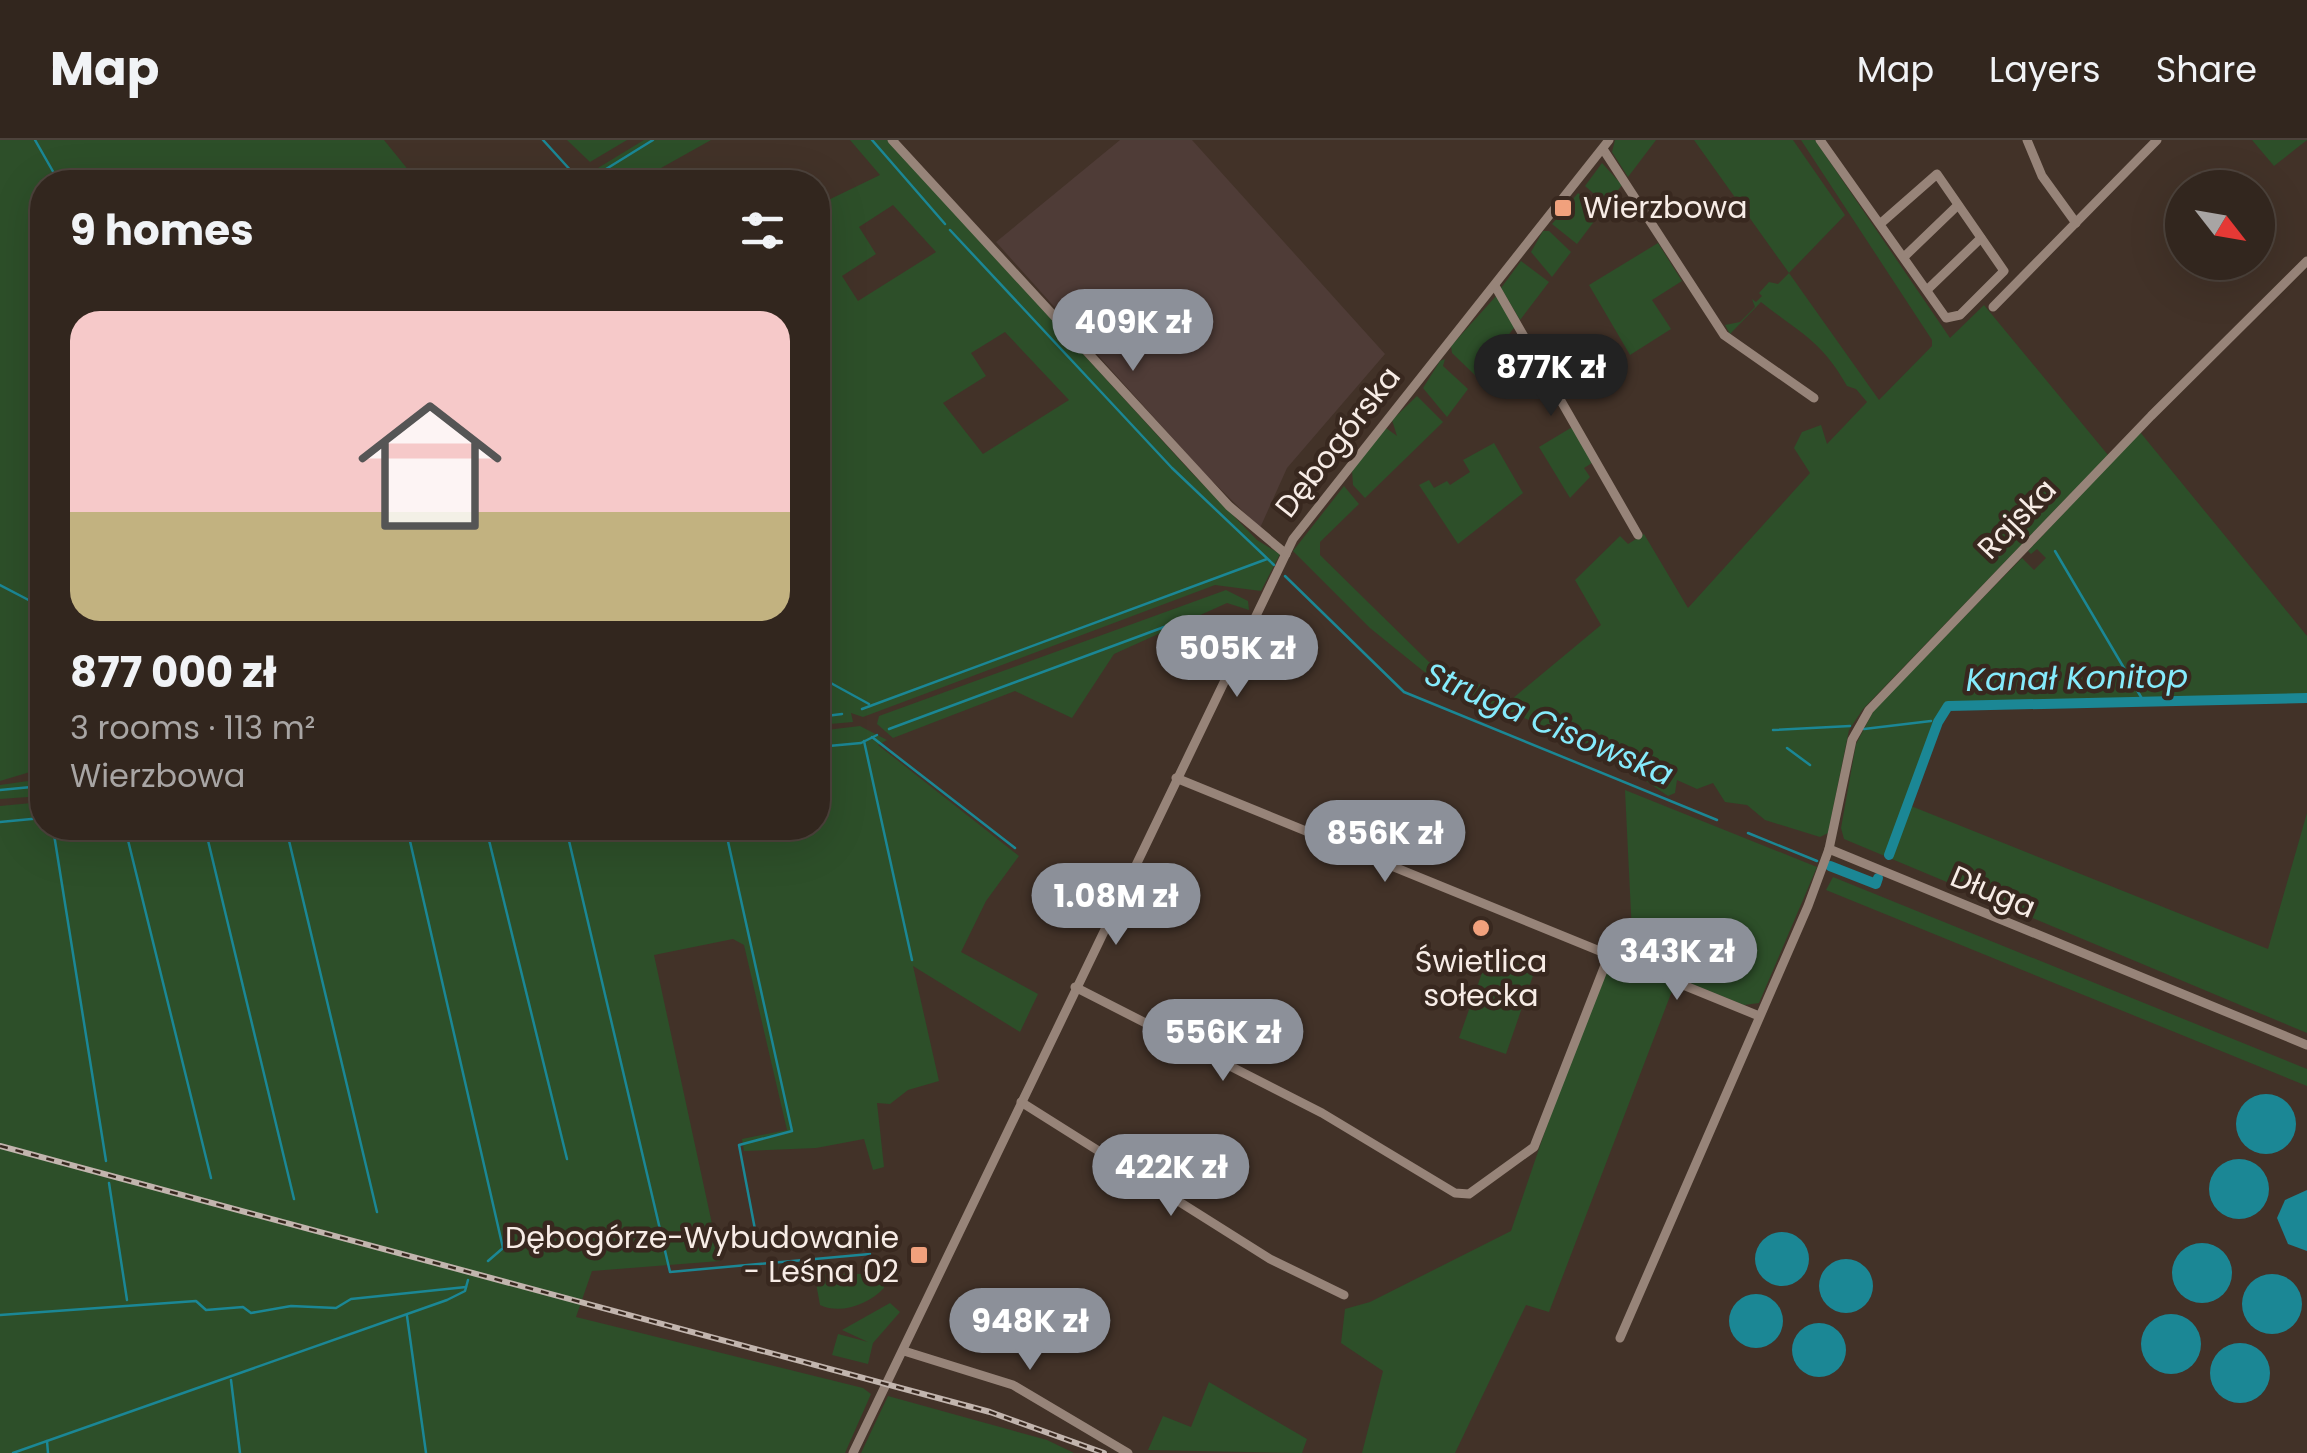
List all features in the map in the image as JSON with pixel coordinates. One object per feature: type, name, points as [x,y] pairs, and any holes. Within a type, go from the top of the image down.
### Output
[{"type":"street","points":[[892,140],[1229,506],[1286,554]]},
{"type":"street","points":[[1820,140],[1946,318],[1960,315],[2004,272],[1933,174],[1880,224]]},
{"type":"street","points":[[2027,140],[2042,176],[2076,223]]},
{"type":"street","points":[[1992,307],[2151,142]]},
{"type":"street","points":[[1606,144],[1724,335],[1814,398]]},
{"type":"street","name":"Dębogórska","points":[[853,1453],[1176,778],[1305,520],[1606,144]]},
{"type":"street","points":[[1904,257],[1958,205]]},
{"type":"street","points":[[1927,290],[1980,238]]},
{"type":"street","name":"Rajska","points":[[1829,850],[1852,740],[1869,710],[2151,416],[2307,261]]},
{"type":"street","points":[[1495,286],[1638,535]]},
{"type":"street","points":[[1176,778],[1759,1016]]},
{"type":"street","points":[[1620,1338],[1829,850]]},
{"type":"street","name":"Długa","points":[[1829,850],[2307,1045]]},
{"type":"street","points":[[1075,987],[1322,1112],[1456,1193],[1469,1194],[1534,1147],[1609,955]]},
{"type":"street","points":[[1021,1102],[1270,1259],[1344,1295]]},
{"type":"street","points":[[904,1351],[1013,1385],[1128,1453]]},
{"type":"shaded area","points":[[1120,140],[1192,140],[1385,354],[1287,468],[1260,528],[1203,472],[996,242]]},
{"type":"green space","points":[[0,140],[384,140],[408,170],[30,170],[30,772],[0,781]]},
{"type":"green space","points":[[567,140],[627,140],[590,162]]},
{"type":"green space","points":[[644,140],[711,140],[657,170],[595,170]]},
{"type":"green space","points":[[850,140],[888,140],[1190,471],[1257,540],[1280,554],[1261,591],[1215,585],[863,717],[851,713],[853,722],[830,724],[830,199],[880,175]],"holes":[[[893,205],[936,252],[858,301],[842,276],[876,254],[859,227]],[[1005,332],[1069,400],[983,454],[943,403],[986,376],[971,353]]]},
{"type":"green space","points":[[1615,140],[1656,140],[1628,177],[1612,152]]},
{"type":"green space","points":[[1694,140],[1793,140],[1845,215],[1789,273]]},
{"type":"green space","points":[[1801,140],[1815,140],[1950,338],[1984,305],[2108,455],[1863,709],[1849,730],[1828,833],[1820,837],[1765,820],[1747,805],[1725,802],[1713,783],[1697,789],[1677,780],[1675,793],[1668,796],[1624,766],[1622,758],[1438,683],[1370,628],[1293,551],[1344,486],[1359,504],[1320,542],[1320,555],[1429,662],[1512,699],[1601,625],[1575,580],[1620,536],[1628,544],[1644,534],[1688,608],[1810,473],[1794,448],[1802,432],[1821,425],[1827,444],[1867,402],[1856,389],[1847,386],[1819,348],[1761,302],[1730,334],[1725,325],[1740,322],[1755,307],[1752,299],[1756,302],[1762,296],[1759,293],[1769,282],[1778,284],[1789,273],[1879,400],[1932,346],[1932,340]]},
{"type":"green space","points":[[2252,140],[2307,140],[2274,166]]},
{"type":"green space","points":[[1602,163],[1622,185],[1607,205],[1585,186]]},
{"type":"green space","points":[[1578,193],[1602,211],[1577,244],[1552,224]]},
{"type":"green space","points":[[1543,231],[1549,231],[1571,252],[1552,277],[1531,252]]},
{"type":"green space","points":[[1658,243],[1682,281],[1652,300],[1671,329],[1630,355],[1589,285]]},
{"type":"green space","points":[[1521,261],[1549,282],[1520,320],[1501,288]]},
{"type":"green space","points":[[1497,295],[1516,325],[1477,377],[1452,353],[1451,346]]},
{"type":"green space","points":[[1445,359],[1443,366],[1468,389],[1447,417],[1423,388]]},
{"type":"green space","points":[[1417,396],[1443,422],[1365,498],[1353,485],[1352,470],[1386,428],[1397,436],[1392,420]]},
{"type":"green space","points":[[1574,426],[1595,461],[1584,468],[1590,477],[1570,498],[1539,447]]},
{"type":"green space","points":[[2140,432],[2307,636],[2307,695],[1953,702],[1940,710],[1906,804],[2268,949],[2307,813],[2307,1033],[1844,839],[1841,828],[1856,744],[1875,708],[2022,558],[2034,570],[2046,558],[2037,549],[2031,554],[2028,551]]},
{"type":"green space","points":[[1494,443],[1523,493],[1458,544],[1419,485],[1429,480],[1434,488],[1447,481],[1450,485],[1470,472],[1463,460]]},
{"type":"green space","points":[[1226,590],[1248,601],[1249,610],[1227,603],[1114,654],[1072,718],[1015,691],[893,738],[877,724],[879,716]]},
{"type":"green space","points":[[860,726],[887,740],[878,745],[1019,856],[986,901],[961,952],[1038,994],[1020,1032],[913,966],[939,1081],[908,1090],[890,1104],[877,1103],[884,1167],[873,1170],[864,1139],[816,1148],[744,1151],[742,1139],[787,1130],[744,945],[733,939],[654,955],[720,1261],[592,1271],[576,1317],[863,1388],[871,1394],[845,1453],[0,1453],[0,806],[30,803],[30,840],[830,840],[830,730]]},
{"type":"green space","points":[[30,781],[30,797],[0,799],[0,785]]},
{"type":"green space","points":[[1625,790],[1817,867],[1759,1003],[1744,1005],[1677,978],[1549,1312],[1526,1305],[1455,1453],[1362,1453],[1383,1371],[1341,1343],[1345,1309],[1370,1302],[1511,1231],[1608,946],[1633,954]]},
{"type":"green space","points":[[1833,877],[2307,1069],[2307,1086],[1826,890]]},
{"type":"green space","points":[[1489,953],[1535,970],[1506,1054],[1459,1038]]},
{"type":"green space","points":[[824,1274],[883,1274],[884,1288],[854,1306],[828,1308],[820,1305],[816,1283]]},
{"type":"green space","points":[[890,1303],[900,1312],[873,1343],[868,1364],[832,1355],[838,1334],[868,1342],[842,1330]]},
{"type":"green space","points":[[1209,1382],[1307,1439],[1302,1453],[1148,1450],[1163,1416],[1191,1427]]},
{"type":"green space","points":[[888,1396],[1047,1440],[1074,1453],[861,1453]]},
{"type":"water","points":[[2266,1094],[2287,1103],[2296,1124],[2287,1145],[2266,1154],[2245,1145],[2236,1124],[2245,1103]]},
{"type":"water","points":[[2239,1159],[2260,1168],[2269,1189],[2260,1210],[2239,1219],[2218,1210],[2209,1189],[2218,1168]]},
{"type":"water","points":[[2307,1190],[2307,1251],[2288,1244],[2277,1218],[2285,1200]]},
{"type":"water","points":[[1782,1232],[1801,1240],[1809,1259],[1801,1278],[1782,1286],[1763,1278],[1755,1259],[1763,1240]]},
{"type":"water","points":[[2202,1243],[2223,1252],[2232,1273],[2223,1294],[2202,1303],[2181,1294],[2172,1273],[2181,1252]]},
{"type":"water","points":[[1846,1259],[1865,1267],[1873,1286],[1865,1305],[1846,1313],[1827,1305],[1819,1286],[1827,1267]]},
{"type":"water","points":[[2272,1274],[2293,1283],[2302,1304],[2293,1325],[2272,1334],[2251,1325],[2242,1304],[2251,1283]]},
{"type":"water","points":[[1756,1294],[1775,1302],[1783,1321],[1775,1340],[1756,1348],[1737,1340],[1729,1321],[1737,1302]]},
{"type":"water","points":[[2171,1314],[2192,1323],[2201,1344],[2192,1365],[2171,1374],[2150,1365],[2141,1344],[2150,1323]]},
{"type":"water","points":[[1819,1323],[1838,1331],[1846,1350],[1838,1369],[1819,1377],[1800,1369],[1792,1350],[1800,1331]]},
{"type":"water","points":[[2240,1343],[2261,1352],[2270,1373],[2261,1394],[2240,1403],[2219,1394],[2210,1373],[2219,1352]]},
{"type":"waterway","points":[[35,140],[52,170]]},
{"type":"waterway","points":[[543,140],[570,170]]},
{"type":"waterway","points":[[604,170],[653,140]]},
{"type":"waterway","points":[[872,140],[945,224]]},
{"type":"waterway","points":[[950,230],[1172,468],[1274,565]]},
{"type":"waterway","points":[[2055,551],[2144,702]]},
{"type":"waterway","name":"Struga Cisowska","points":[[862,709],[1267,559]]},
{"type":"waterway","name":"Struga Cisowska","points":[[1285,576],[1404,692],[1717,820]]},
{"type":"waterway","points":[[0,585],[30,601]]},
{"type":"waterway","points":[[889,729],[1183,620]]},
{"type":"waterway","points":[[830,683],[869,704]]},
{"type":"waterway","name":"Kanał Konitop","points":[[1889,855],[1938,722],[1948,706],[2307,698]]},
{"type":"waterway","name":"Struga Cisowska","points":[[830,716],[842,714]]},
{"type":"waterway","points":[[1864,729],[1931,721]]},
{"type":"waterway","points":[[1773,730],[1850,726]]},
{"type":"waterway","points":[[830,746],[861,743],[877,735]]},
{"type":"waterway","points":[[872,737],[1015,848]]},
{"type":"waterway","points":[[864,741],[912,960]]},
{"type":"waterway","points":[[1787,748],[1810,765]]},
{"type":"waterway","name":"Struga Cisowska","points":[[0,790],[30,787]]},
{"type":"waterway","points":[[0,822],[30,819]]},
{"type":"waterway","name":"Struga Cisowska","points":[[1748,833],[1817,861]]},
{"type":"waterway","points":[[55,840],[106,1161]]},
{"type":"waterway","points":[[128,840],[211,1178]]},
{"type":"waterway","points":[[208,840],[294,1199]]},
{"type":"waterway","points":[[289,840],[377,1212]]},
{"type":"waterway","points":[[410,840],[503,1248],[488,1261]]},
{"type":"waterway","points":[[489,840],[567,1159]]},
{"type":"waterway","points":[[569,840],[670,1272],[870,1254]]},
{"type":"waterway","points":[[728,840],[792,1131],[739,1145],[757,1240]]},
{"type":"waterway","name":"Struga Cisowska","points":[[1830,866],[1876,884],[1878,878]]},
{"type":"waterway","points":[[109,1183],[127,1300]]},
{"type":"waterway","points":[[13,1453],[447,1300],[465,1291],[468,1280]]},
{"type":"waterway","points":[[0,1315],[196,1301],[206,1310],[243,1307],[251,1313],[291,1306],[336,1308],[351,1299],[466,1287]]},
{"type":"waterway","points":[[407,1316],[426,1453]]},
{"type":"waterway","points":[[231,1380],[240,1453]]},
{"type":"waterway","points":[[47,1441],[48,1453]]},
{"type":"railway","points":[[0,1146],[990,1412],[1104,1453]]},
{"type":"place","name":"Wierzbowa","points":[[1563,208]]},
{"type":"place","name":"Świetlica sołecka","points":[[1481,928]]},
{"type":"place","name":"Dębogórze-Wybudowanie - Leśna 02","points":[[919,1255]]}]
